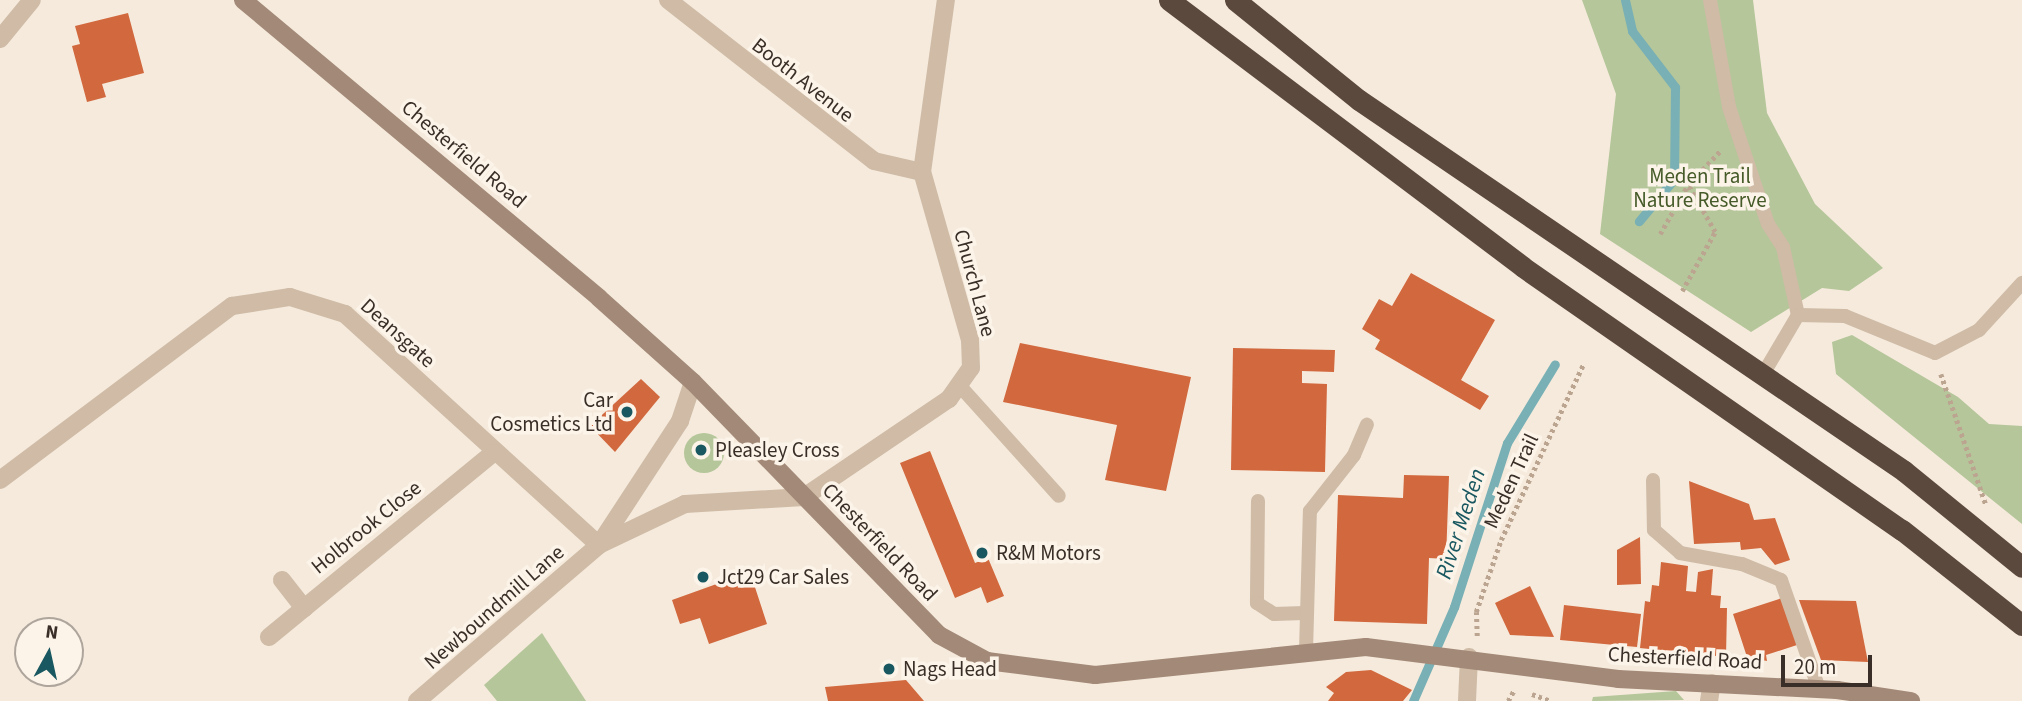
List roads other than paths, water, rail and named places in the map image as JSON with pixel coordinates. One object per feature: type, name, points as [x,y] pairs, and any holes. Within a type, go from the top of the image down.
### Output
[{"type":"highway","points":[[1169,0],[1523,267],[1902,530],[2022,625]]},
{"type":"highway","points":[[1235,0],[1359,100],[1904,471],[2022,567]]},
{"type":"street","points":[[0,39],[32,0]]},
{"type":"street","name":"Chesterfield Road","points":[[243,0],[694,382],[939,635],[987,661],[1095,676],[1306,651],[1405,650],[1710,692],[1819,689],[1911,701]]},
{"type":"street","name":"Booth Avenue","points":[[668,0],[874,161],[922,172]]},
{"type":"street","name":"Church Lane","points":[[804,497],[949,399],[971,368],[970,340],[922,172],[946,0]]},
{"type":"street","name":"Deansgate","points":[[0,480],[174,345],[232,306],[258,298],[290,297],[345,314],[493,453],[599,545]]},
{"type":"street","name":"Newboundmill Lane","points":[[599,545],[680,421],[694,382]]},
{"type":"street","name":"Holbrook Close","points":[[269,637],[493,453]]},
{"type":"street","name":"Newboundmill Lane","points":[[417,701],[599,545],[685,504],[804,497]]},
{"type":"street","points":[[282,580],[304,608]]},
{"type":"street","points":[[1467,701],[1468,657]]},
{"type":"lane","points":[[1710,0],[1707,12],[1737,133],[1768,224],[1783,247],[1798,315],[1762,376]]},
{"type":"lane","points":[[1798,315],[1845,316],[1935,353],[1979,330],[2022,283]]},
{"type":"lane","points":[[959,385],[1059,496]]},
{"type":"lane","points":[[1306,651],[1304,614],[1310,511],[1354,455],[1367,425]]},
{"type":"lane","points":[[1653,480],[1654,530],[1680,553],[1742,564],[1781,580],[1819,689]]},
{"type":"lane","points":[[1258,501],[1257,603],[1273,614],[1304,614]]},
{"type":"waterway","name":"River Meden","points":[[1625,0],[1632,31],[1675,87],[1674,179],[1639,221]]},
{"type":"waterway","name":"River Meden","points":[[1413,701],[1454,607],[1507,443],[1555,364]]},
{"type":"place","name":"Car Cosmetics Ltd","points":[[627,412]]},
{"type":"place","name":"Pleasley Cross","points":[[701,450]]},
{"type":"place","name":"R&M Motors","points":[[982,553]]},
{"type":"place","name":"Jct29 Car Sales","points":[[703,577]]},
{"type":"place","name":"Nags Head","points":[[889,669]]},
{"type":"park label","name":"Meden Trail Nature Reserve","points":[[1700,188]]}]
